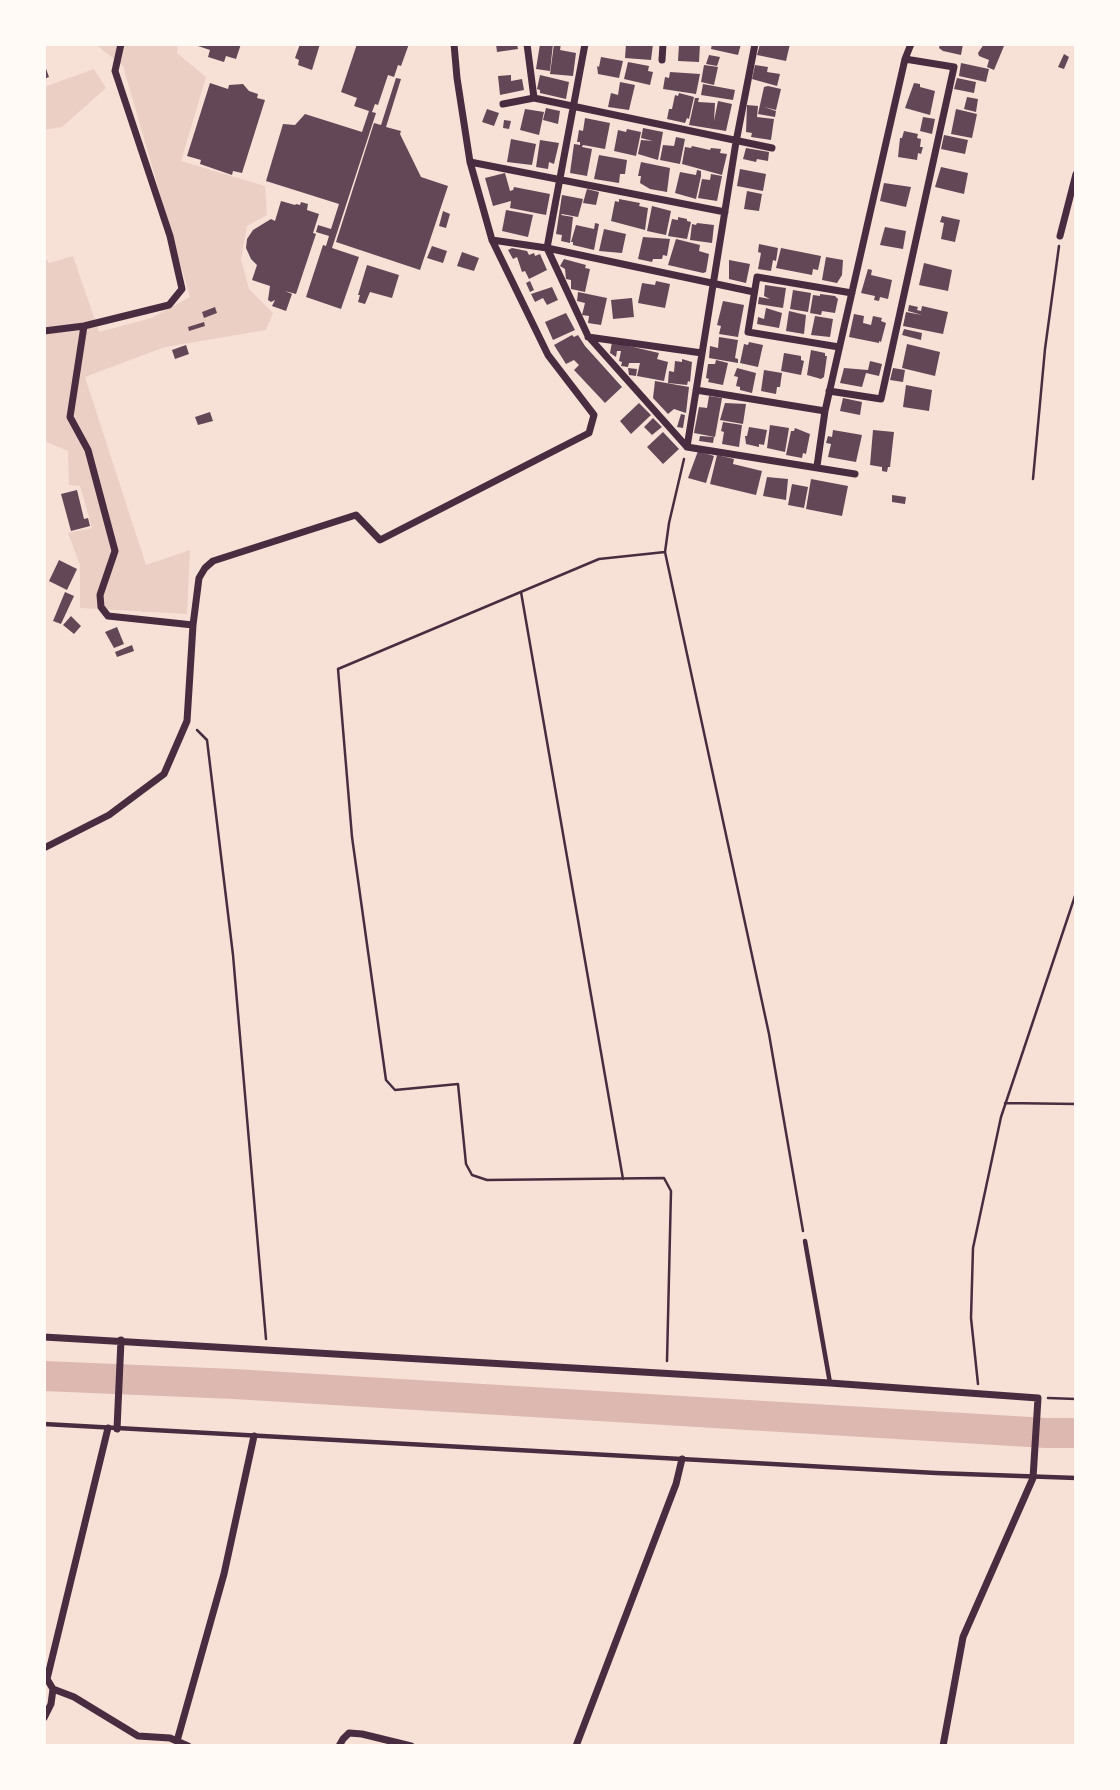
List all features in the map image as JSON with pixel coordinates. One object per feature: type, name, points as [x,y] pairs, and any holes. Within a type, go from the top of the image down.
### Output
[{"type":"street","points":[[44,331],[84,326],[169,305],[182,289],[170,236],[115,71],[121,44]]},
{"type":"street","points":[[44,848],[109,815],[164,774],[187,721],[193,625],[200,578],[205,568],[213,561],[356,515],[380,540],[589,433],[594,415],[548,355],[492,240],[470,162],[454,44]]},
{"type":"street","points":[[527,44],[534,98]]},
{"type":"street","points":[[585,44],[547,248],[588,336],[687,447],[855,474]]},
{"type":"street","points":[[662,60],[663,44]]},
{"type":"street","points":[[687,447],[724,212],[755,44]]},
{"type":"street","points":[[817,466],[825,411],[839,347],[905,59],[911,44]]},
{"type":"street","points":[[830,391],[881,399],[954,67],[905,59]]},
{"type":"street","points":[[503,104],[534,98],[772,148]]},
{"type":"street","points":[[470,162],[724,212]]},
{"type":"street","points":[[1060,236],[1076,174]]},
{"type":"street","points":[[1067,212],[1076,215]]},
{"type":"street","points":[[492,240],[547,248],[754,292]]},
{"type":"street","points":[[839,347],[748,331],[757,277],[852,293]]},
{"type":"street","points":[[84,326],[70,417],[88,450],[115,551],[100,595],[101,607],[108,616],[193,625]]},
{"type":"street","points":[[588,336],[702,353]]},
{"type":"street","points":[[696,390],[825,411]]},
{"type":"street","points":[[44,1337],[830,1383],[1038,1398],[1033,1478],[963,1637],[943,1746]]},
{"type":"street","points":[[121,1340],[113,1429],[47,1679],[53,1689],[74,1698],[138,1736],[170,1738],[188,1746]]},
{"type":"street","points":[[177,1741],[224,1574],[254,1436]]},
{"type":"street","points":[[576,1746],[677,1485],[682,1458]]},
{"type":"street","points":[[44,1717],[51,1704],[53,1689]]},
{"type":"street","points":[[339,1746],[349,1734],[362,1734],[411,1746]]},
{"type":"lane","points":[[805,1241],[830,1383]]},
{"type":"lane","points":[[44,1424],[1033,1478],[1076,1478]]},
{"type":"path","points":[[1033,479],[1045,349],[1060,236]]},
{"type":"path","points":[[687,447],[665,552],[769,1034],[805,1241]]},
{"type":"path","points":[[665,552],[599,559],[338,669],[352,837],[386,1080],[395,1090],[457,1084],[466,1164],[472,1175],[488,1180],[664,1178],[671,1191],[667,1374]]},
{"type":"path","points":[[521,592],[623,1179]]},
{"type":"path","points":[[187,721],[207,740],[233,955],[267,1350]]},
{"type":"path","points":[[980,1394],[971,1318],[973,1248],[1005,1103],[1076,893]]},
{"type":"path","points":[[1005,1103],[1076,1104]]},
{"type":"path","points":[[1038,1398],[1076,1399]]},
{"type":"shaded area","points":[[95,44],[178,44],[177,53],[206,77],[181,161],[265,186],[267,215],[247,226],[241,259],[249,289],[273,313],[266,330],[165,347],[85,377],[146,565],[190,550],[187,614],[80,608],[80,565],[68,533],[92,528],[80,486],[69,485],[68,451],[44,441],[44,256],[49,263],[73,256],[99,332],[151,318],[190,297],[123,66]]},
{"type":"shaded area","points":[[94,69],[106,88],[62,127],[44,130],[44,87]]},
{"type":"building","points":[[192,44],[241,44],[236,59],[226,56],[224,62],[208,57],[210,50]]},
{"type":"building","points":[[300,44],[320,44],[312,70],[298,65],[299,60],[295,58]]},
{"type":"building","points":[[357,44],[409,44],[401,66],[398,65],[394,77],[388,75],[378,105],[375,104],[372,112],[376,113],[332,248],[359,257],[341,309],[306,297],[323,245],[326,246],[329,236],[316,232],[318,225],[331,229],[339,204],[266,181],[283,124],[295,125],[305,114],[362,132],[369,111],[354,106],[357,98],[341,92]]},
{"type":"building","points":[[496,44],[517,44],[518,49],[497,52]]},
{"type":"building","points":[[540,44],[553,44],[550,71],[536,69]]},
{"type":"building","points":[[554,44],[561,44],[560,50],[576,53],[573,76],[550,74]]},
{"type":"building","points":[[626,44],[653,44],[651,60],[625,58]]},
{"type":"building","points":[[679,44],[700,44],[699,62],[678,61]]},
{"type":"building","points":[[712,44],[741,44],[738,55],[711,49]]},
{"type":"building","points":[[760,44],[790,44],[786,61],[757,55]]},
{"type":"building","points":[[940,44],[963,44],[961,55],[943,51],[939,48]]},
{"type":"building","points":[[984,44],[1004,46],[994,70],[987,67],[989,60],[979,56]]},
{"type":"building","points":[[1064,54],[1069,57],[1064,69],[1058,67]]},
{"type":"building","points":[[709,55],[720,57],[717,66],[706,64]]},
{"type":"building","points":[[601,57],[623,61],[619,78],[598,74],[597,66],[599,67]]},
{"type":"building","points":[[628,62],[649,66],[648,71],[653,72],[650,85],[624,79]]},
{"type":"building","points":[[44,63],[49,77],[44,79]]},
{"type":"building","points":[[961,63],[989,69],[986,82],[959,76]]},
{"type":"building","points":[[704,65],[718,67],[714,85],[701,82]]},
{"type":"building","points":[[755,65],[768,67],[767,72],[780,74],[777,86],[752,79]]},
{"type":"building","points":[[670,72],[700,74],[696,94],[663,89],[665,77],[669,78]]},
{"type":"building","points":[[511,75],[511,81],[522,79],[524,90],[500,95],[498,76]]},
{"type":"building","points":[[540,75],[569,82],[566,99],[540,93],[537,89]]},
{"type":"building","points":[[396,78],[401,79],[386,127],[401,131],[400,134],[421,177],[448,186],[420,270],[336,242],[374,123],[381,125]]},
{"type":"building","points":[[957,78],[976,82],[974,93],[954,89]]},
{"type":"building","points":[[620,82],[635,85],[629,110],[608,107],[611,93],[618,95]]},
{"type":"building","points":[[210,83],[228,89],[229,85],[243,84],[249,91],[258,94],[257,98],[265,100],[242,173],[233,171],[232,175],[200,164],[201,160],[187,156]]},
{"type":"building","points":[[914,83],[935,91],[930,115],[905,108]]},
{"type":"building","points":[[703,84],[735,90],[733,100],[701,95]]},
{"type":"building","points":[[764,87],[781,89],[776,110],[764,107],[776,111],[775,117],[758,114]]},
{"type":"building","points":[[679,93],[694,97],[689,119],[687,118],[685,123],[667,119],[675,95],[678,96]]},
{"type":"building","points":[[967,97],[978,99],[976,112],[964,109]]},
{"type":"building","points":[[695,98],[699,98],[698,102],[715,103],[714,121],[718,101],[732,104],[726,131],[689,125]]},
{"type":"building","points":[[747,105],[758,106],[757,117],[774,119],[771,140],[751,137],[752,133],[746,132]]},
{"type":"building","points":[[546,108],[560,111],[558,124],[543,120]]},
{"type":"building","points":[[487,109],[499,113],[494,126],[482,122]]},
{"type":"building","points":[[525,109],[544,112],[539,135],[520,130]]},
{"type":"building","points":[[956,109],[977,114],[972,138],[951,134]]},
{"type":"building","points":[[923,117],[935,119],[932,134],[920,131]]},
{"type":"building","points":[[585,118],[610,123],[605,149],[582,147],[592,149],[587,176],[570,173],[574,144],[580,145],[580,142],[577,142],[579,130],[583,131]]},
{"type":"building","points":[[504,120],[511,121],[509,129],[503,128]]},
{"type":"building","points":[[643,128],[663,132],[658,160],[638,154],[641,140],[653,141],[641,138]]},
{"type":"building","points":[[627,129],[641,132],[636,156],[614,151],[618,130],[626,132]]},
{"type":"building","points":[[904,131],[918,134],[917,138],[921,139],[920,147],[923,147],[917,160],[898,157],[900,138]]},
{"type":"building","points":[[944,135],[968,140],[965,154],[941,149]]},
{"type":"building","points":[[676,137],[685,139],[680,164],[660,160],[663,145],[674,146]]},
{"type":"building","points":[[511,139],[536,144],[532,165],[507,162]]},
{"type":"building","points":[[540,140],[559,143],[554,164],[549,162],[548,169],[536,167]]},
{"type":"building","points":[[685,147],[710,150],[721,149],[720,153],[727,154],[722,175],[682,164]]},
{"type":"building","points":[[746,148],[769,152],[768,161],[743,159]]},
{"type":"building","points":[[599,155],[627,160],[625,174],[620,174],[619,183],[594,179]]},
{"type":"building","points":[[641,162],[670,168],[667,192],[650,189],[640,183],[641,176],[638,176]]},
{"type":"building","points":[[941,167],[968,173],[964,194],[935,187]]},
{"type":"building","points":[[740,169],[766,174],[763,191],[737,186]]},
{"type":"building","points":[[697,170],[701,171],[701,176],[696,199],[675,193],[680,172],[696,175]]},
{"type":"building","points":[[505,173],[510,191],[514,187],[550,194],[546,215],[510,208],[511,201],[493,206],[485,178]]},
{"type":"building","points":[[711,174],[722,176],[717,201],[698,198],[702,179],[710,180]]},
{"type":"building","points":[[884,183],[911,187],[906,207],[880,201]]},
{"type":"building","points":[[587,189],[599,192],[596,205],[583,203]]},
{"type":"building","points":[[747,191],[762,194],[759,211],[744,209]]},
{"type":"building","points":[[562,195],[583,199],[578,217],[561,215],[573,217],[570,243],[561,241],[562,235],[556,234]]},
{"type":"building","points":[[619,199],[640,203],[639,206],[648,208],[645,230],[611,221],[615,201],[619,202]]},
{"type":"building","points":[[281,201],[295,205],[300,205],[301,202],[308,204],[307,210],[319,214],[313,233],[316,234],[296,294],[285,291],[292,294],[286,311],[272,306],[275,300],[268,300],[270,286],[252,280],[257,265],[246,248],[247,239],[253,230],[271,219],[275,221]]},
{"type":"building","points":[[652,206],[671,211],[666,235],[647,231]]},
{"type":"building","points":[[506,210],[533,215],[528,237],[502,231]]},
{"type":"building","points":[[443,211],[450,214],[446,228],[439,226]]},
{"type":"building","points":[[942,216],[960,220],[955,242],[941,239],[944,223],[940,222]]},
{"type":"building","points":[[678,217],[691,222],[687,239],[668,236],[672,219],[678,220]]},
{"type":"building","points":[[595,223],[599,224],[594,250],[573,245],[571,242],[576,225],[594,229]]},
{"type":"building","points":[[692,224],[714,225],[712,243],[690,240]]},
{"type":"building","points":[[885,227],[906,231],[903,249],[880,245]]},
{"type":"building","points":[[604,229],[626,234],[622,253],[599,251]]},
{"type":"building","points":[[643,237],[670,239],[667,256],[653,259],[652,262],[638,259]]},
{"type":"building","points":[[676,239],[700,245],[699,251],[709,254],[706,272],[668,265]]},
{"type":"building","points":[[759,244],[778,248],[771,271],[758,269],[761,253],[758,252]]},
{"type":"building","points":[[432,246],[447,251],[443,263],[427,258]]},
{"type":"building","points":[[512,248],[527,251],[529,255],[540,254],[547,270],[529,279],[525,271],[522,272],[517,257],[513,259],[508,250]]},
{"type":"building","points":[[781,248],[821,256],[818,270],[813,269],[812,275],[776,268]]},
{"type":"building","points":[[462,252],[479,258],[474,271],[457,266]]},
{"type":"building","points":[[826,257],[843,260],[842,275],[837,283],[822,280]]},
{"type":"building","points":[[564,259],[586,265],[585,268],[590,269],[585,292],[571,289],[571,280],[566,279],[565,269],[560,266]]},
{"type":"building","points":[[729,260],[750,264],[746,283],[729,279]]},
{"type":"building","points":[[924,263],[952,270],[948,291],[919,285]]},
{"type":"building","points":[[367,265],[399,275],[392,298],[370,292],[365,304],[358,302]]},
{"type":"building","points":[[868,269],[872,270],[871,275],[892,280],[888,299],[880,297],[879,301],[874,300],[875,296],[861,293]]},
{"type":"building","points":[[530,281],[534,290],[530,292],[526,283]]},
{"type":"building","points":[[656,281],[670,284],[665,308],[638,303],[642,283],[655,285]]},
{"type":"building","points":[[765,285],[786,288],[783,308],[758,304],[759,297],[770,299],[764,296]]},
{"type":"building","points":[[552,287],[558,300],[547,305],[543,298],[535,302],[531,294]]},
{"type":"building","points":[[793,290],[811,293],[808,312],[790,309]]},
{"type":"building","points":[[578,292],[607,298],[601,325],[588,323],[589,316],[582,315],[585,303],[577,301]]},
{"type":"building","points":[[813,295],[838,299],[835,313],[810,313]]},
{"type":"building","points":[[632,298],[634,317],[613,319],[611,300]]},
{"type":"building","points":[[723,301],[744,305],[738,337],[719,334],[721,326],[717,325]]},
{"type":"building","points":[[909,305],[918,307],[917,310],[921,311],[922,306],[948,312],[943,334],[903,326],[906,312],[922,315],[908,311]]},
{"type":"building","points":[[215,307],[217,313],[204,318],[202,312]]},
{"type":"building","points":[[766,308],[782,313],[779,328],[757,324],[758,317],[764,319]]},
{"type":"building","points":[[789,311],[806,315],[804,334],[786,331]]},
{"type":"building","points":[[566,313],[575,330],[553,340],[545,322]]},
{"type":"building","points":[[854,314],[864,316],[863,323],[871,325],[873,316],[882,318],[881,321],[886,323],[881,342],[849,337]]},
{"type":"building","points":[[815,316],[833,319],[830,337],[811,335]]},
{"type":"building","points":[[204,322],[205,326],[189,331],[188,327]]},
{"type":"building","points":[[904,329],[922,333],[921,340],[902,335]]},
{"type":"building","points":[[572,335],[578,335],[622,387],[605,403],[574,370],[579,365],[574,360],[566,364],[554,345]]},
{"type":"building","points":[[719,337],[738,340],[735,358],[738,363],[709,358],[710,346],[718,348]]},
{"type":"building","points":[[612,342],[659,353],[657,359],[668,362],[664,381],[637,376],[640,363],[621,366],[621,351],[617,351],[616,357],[610,353]]},
{"type":"building","points":[[749,342],[763,345],[758,367],[740,363],[744,344],[748,345]]},
{"type":"building","points":[[907,344],[940,352],[935,376],[902,368]]},
{"type":"building","points":[[186,345],[189,354],[175,359],[172,350]]},
{"type":"building","points":[[811,350],[825,353],[827,356],[824,377],[821,379],[807,375]]},
{"type":"building","points":[[784,353],[801,356],[804,361],[801,375],[781,371]]},
{"type":"building","points":[[682,359],[692,362],[690,382],[688,381],[687,385],[668,383],[669,371],[674,372],[675,361],[682,362]]},
{"type":"building","points":[[716,360],[728,363],[723,385],[708,382],[709,379],[706,378],[708,364],[715,364]]},
{"type":"building","points":[[870,361],[882,364],[879,376],[866,373],[862,387],[840,383],[844,368],[868,370]]},
{"type":"building","points":[[628,368],[637,369],[636,376],[629,375]]},
{"type":"building","points":[[737,368],[756,373],[752,393],[736,386],[738,377],[734,376]]},
{"type":"building","points":[[893,368],[905,370],[903,382],[890,380]]},
{"type":"building","points":[[764,370],[782,373],[776,394],[761,391]]},
{"type":"building","points":[[655,381],[689,387],[686,413],[674,409],[668,414],[653,398]]},
{"type":"building","points":[[906,385],[932,390],[929,411],[903,407]]},
{"type":"building","points":[[709,396],[722,398],[715,437],[694,433],[699,407],[707,408]]},
{"type":"building","points":[[843,398],[862,402],[860,415],[840,411]]},
{"type":"building","points":[[639,403],[651,415],[631,434],[620,421]]},
{"type":"building","points":[[725,403],[746,404],[743,424],[720,420]]},
{"type":"building","points":[[210,412],[213,421],[198,425],[195,417]]},
{"type":"building","points":[[681,414],[685,415],[683,428],[677,427]]},
{"type":"building","points":[[653,418],[662,427],[652,435],[644,427]]},
{"type":"building","points":[[723,422],[742,425],[739,447],[722,444]]},
{"type":"building","points":[[770,425],[789,428],[785,452],[767,448]]},
{"type":"building","points":[[749,427],[767,430],[764,445],[759,444],[759,447],[746,444],[745,436]]},
{"type":"building","points":[[795,428],[810,434],[806,454],[803,453],[802,458],[786,455],[791,431]]},
{"type":"building","points":[[833,430],[862,435],[856,462],[828,457],[831,444],[826,443],[828,436],[832,437]]},
{"type":"building","points":[[873,430],[894,432],[887,472],[882,471],[882,467],[870,465]]},
{"type":"building","points":[[663,432],[679,449],[663,464],[647,447]]},
{"type":"building","points":[[700,436],[714,437],[713,443],[699,441]]},
{"type":"building","points":[[698,451],[714,456],[706,483],[688,478]]},
{"type":"building","points":[[717,455],[734,459],[733,464],[762,471],[756,495],[710,484]]},
{"type":"building","points":[[767,477],[788,479],[786,500],[763,496]]},
{"type":"building","points":[[811,479],[848,486],[842,516],[806,509]]},
{"type":"building","points":[[792,484],[808,487],[804,508],[788,505]]},
{"type":"building","points":[[77,490],[84,519],[88,518],[90,526],[71,531],[61,494]]},
{"type":"building","points":[[892,495],[906,497],[905,504],[892,502]]},
{"type":"building","points":[[59,560],[77,569],[67,590],[49,581]]},
{"type":"building","points":[[65,592],[74,596],[61,624],[53,621]]},
{"type":"building","points":[[71,616],[81,626],[74,634],[63,625]]},
{"type":"building","points":[[117,627],[124,644],[114,648],[105,632]]},
{"type":"building","points":[[132,645],[134,651],[117,657],[115,652]]},
{"type":"waterway","points":[[44,1376],[234,1384],[1076,1433]]}]
